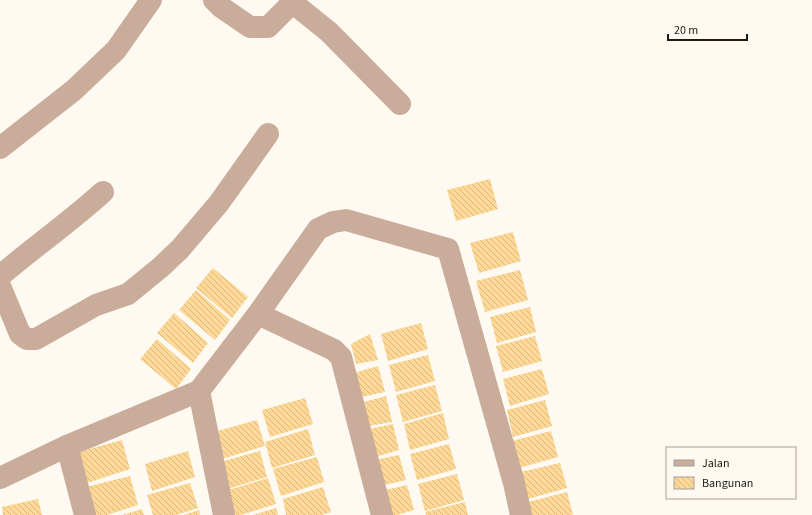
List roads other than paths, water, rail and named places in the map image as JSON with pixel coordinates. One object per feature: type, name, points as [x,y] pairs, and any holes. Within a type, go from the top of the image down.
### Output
[{"type":"street","points":[[0,148],[74,90],[116,50],[151,0]]},
{"type":"street","points":[[214,0],[221,7],[250,27],[268,27],[294,1],[329,32],[400,104]]},
{"type":"street","points":[[0,286],[20,334],[27,339],[36,339],[96,305],[128,294],[180,249],[219,202],[268,134]]},
{"type":"street","points":[[0,276],[32,249],[77,216],[104,192]]},
{"type":"street","points":[[0,478],[67,446],[199,392],[258,314],[318,229],[333,222],[346,220],[448,249],[514,483],[521,515]]},
{"type":"street","points":[[258,314],[334,350],[341,357],[382,515]]},
{"type":"street","points":[[199,392],[224,515]]},
{"type":"street","points":[[67,446],[85,515]]}]
